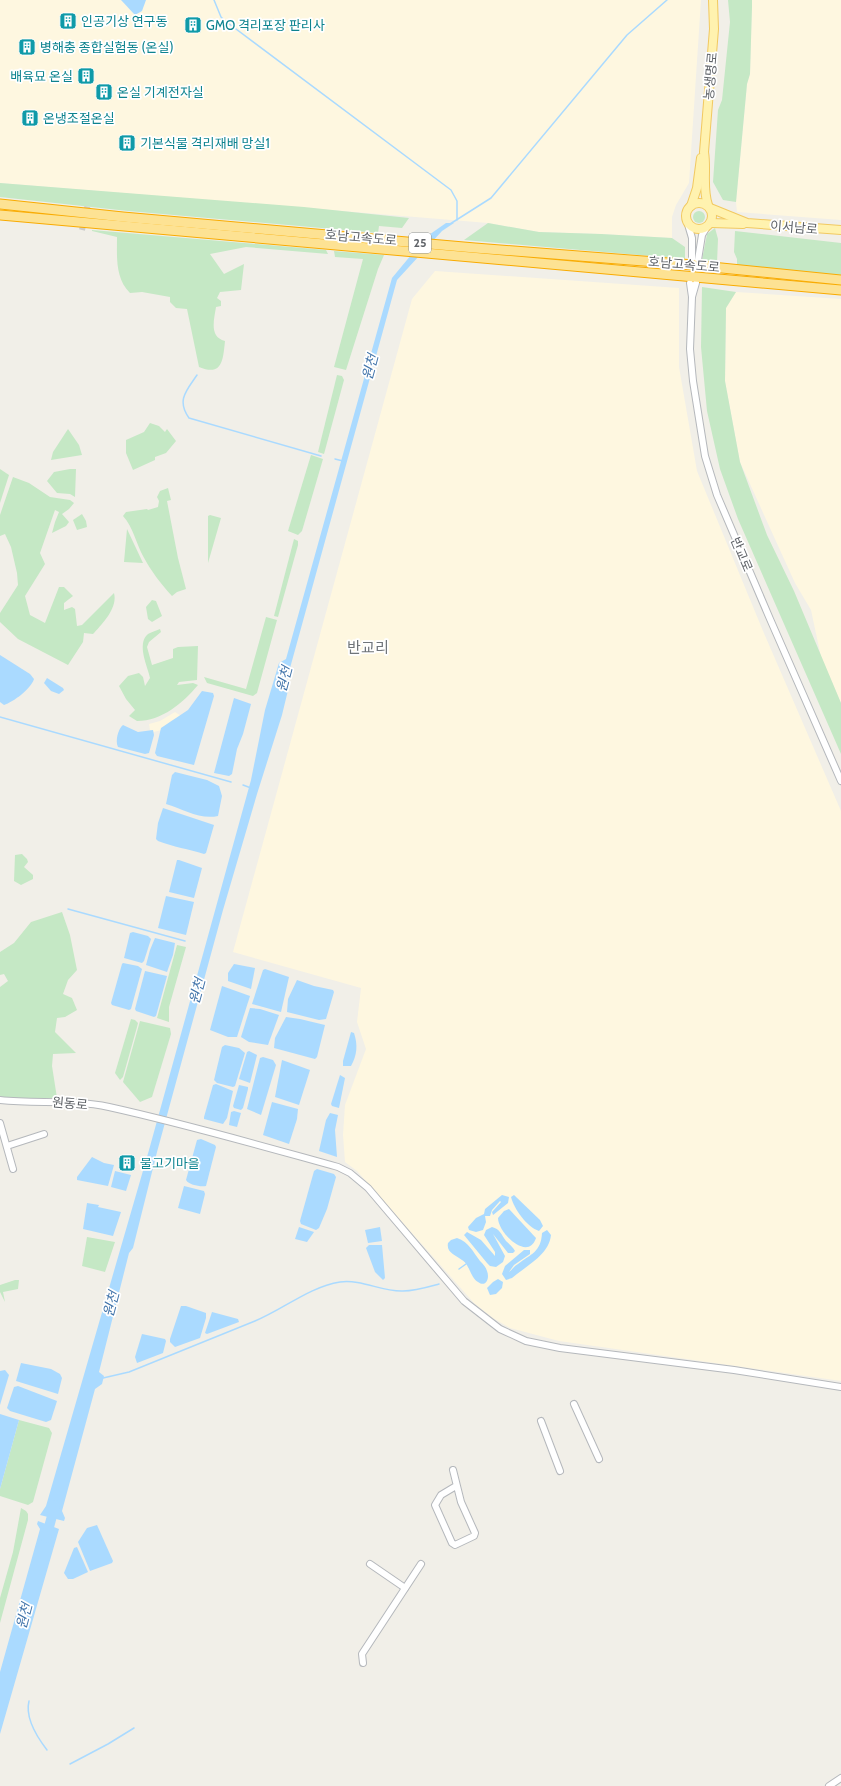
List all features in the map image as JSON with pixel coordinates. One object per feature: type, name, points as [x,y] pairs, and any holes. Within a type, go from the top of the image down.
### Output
[{"type":"highway","name":"호남고속도로","points":[[0,204],[122,217],[475,248],[682,264],[841,280]]},
{"type":"highway","name":"호남고속도로","points":[[0,215],[841,290]]},
{"type":"main road","name":"농생명로","points":[[709,225],[713,215],[704,190],[704,152],[714,29],[714,0]]},
{"type":"main road","name":"농생명로","points":[[687,221],[687,212],[691,206],[697,188],[700,160],[704,152]]},
{"type":"main road","points":[[691,206],[701,202],[709,207]]},
{"type":"main road","name":"이서남로","points":[[709,207],[747,223],[841,230]]},
{"type":"main road","points":[[687,221],[694,228],[702,229],[709,225]]},
{"type":"main road","name":"이서남로","points":[[709,225],[724,222],[742,225],[747,223]]},
{"type":"street","points":[[687,221],[692,238],[695,260],[702,235],[709,225]]},
{"type":"street","name":"반교로","points":[[693,283],[690,349],[696,411],[705,456],[713,482],[770,619],[841,781]]},
{"type":"street","name":"원동로","points":[[0,1100],[84,1104],[108,1107],[167,1120],[338,1167],[350,1173],[368,1188],[464,1301],[500,1329],[520,1338],[560,1348],[734,1370],[841,1387]]},
{"type":"street","points":[[0,1123],[13,1169]]},
{"type":"street","points":[[7,1146],[44,1134]]},
{"type":"street","points":[[574,1404],[599,1459]]},
{"type":"street","points":[[541,1422],[560,1471]]},
{"type":"street","points":[[453,1470],[461,1502],[475,1533],[474,1536],[455,1545],[452,1544],[435,1505],[437,1500],[442,1495],[456,1486]]},
{"type":"street","points":[[370,1564],[405,1588]]},
{"type":"street","points":[[363,1663],[362,1654],[421,1564]]},
{"type":"street","points":[[829,1786],[841,1778]]},
{"type":"shaded area","points":[[0,0],[701,0],[689,183],[676,205],[672,217],[672,238],[539,232],[488,223],[0,183]]},
{"type":"shaded area","points":[[752,0],[841,0],[841,220],[737,212],[736,202],[747,84],[750,74]]},
{"type":"shaded area","points":[[435,271],[679,288],[679,367],[697,471],[763,631],[841,811],[841,1381],[559,1341],[510,1328],[493,1318],[474,1303],[357,1171],[345,1162],[343,1135],[345,1105],[366,1049],[357,1022],[361,988],[233,952],[412,299]]},
{"type":"shaded area","points":[[736,292],[841,299],[841,703],[821,657],[811,610],[795,583],[740,462],[725,381],[726,308]]},
{"type":"shaded area","points":[[175,712],[181,716],[171,721],[161,730],[154,732],[150,730],[149,724],[160,721]]},
{"type":"green space","points":[[728,0],[752,0],[750,74],[747,84],[736,202],[723,200],[713,182],[718,110],[722,100],[730,22]]},
{"type":"green space","points":[[0,183],[304,207],[409,218],[402,228],[379,226],[378,233],[128,211],[0,197]]},
{"type":"green space","points":[[697,211],[701,211],[705,217],[701,223],[697,223],[693,219],[693,215]]},
{"type":"green space","points":[[488,223],[539,232],[672,238],[685,247],[685,259],[464,240]]},
{"type":"green space","points":[[715,228],[718,239],[717,263],[702,260],[707,234]]},
{"type":"green space","points":[[92,230],[326,250],[328,254],[246,247],[210,254],[224,274],[244,264],[241,290],[220,292],[217,298],[221,301],[221,306],[216,307],[214,327],[217,336],[225,341],[222,360],[217,368],[213,370],[199,367],[187,309],[176,308],[170,302],[170,297],[142,292],[130,293],[125,287],[119,274],[117,260],[117,237]]},
{"type":"green space","points":[[735,231],[841,243],[841,275],[737,265],[737,259],[734,252]]},
{"type":"green space","points":[[334,251],[384,255],[378,269],[346,370],[334,367],[363,259],[335,257]]},
{"type":"green space","points":[[702,287],[736,292],[726,308],[725,381],[740,462],[767,535],[794,591],[841,703],[841,754],[738,519],[720,469],[707,411],[701,347]]},
{"type":"green space","points":[[337,375],[342,376],[344,380],[324,454],[318,452]]},
{"type":"green space","points":[[150,423],[159,426],[165,432],[167,429],[176,441],[166,453],[155,457],[155,460],[133,470],[126,453],[126,440],[144,432]]},
{"type":"green space","points":[[68,429],[79,445],[82,455],[51,460],[53,452]]},
{"type":"green space","points":[[311,455],[323,459],[302,531],[298,535],[288,531]]},
{"type":"green space","points":[[0,469],[9,475],[0,503]]},
{"type":"green space","points":[[76,469],[75,497],[70,494],[57,493],[47,481],[54,472]]},
{"type":"green space","points":[[13,477],[29,483],[50,497],[70,500],[74,503],[62,514],[69,522],[66,526],[52,533],[59,512],[55,510],[40,553],[45,564],[25,596],[30,615],[45,623],[59,587],[64,587],[73,596],[64,603],[64,610],[72,607],[75,609],[77,626],[82,625],[114,593],[114,604],[108,615],[93,634],[84,633],[83,642],[68,665],[18,639],[0,622],[0,613],[18,585],[11,547],[5,534],[0,536],[0,515]]},
{"type":"green space","points":[[168,488],[171,500],[167,501],[178,558],[186,589],[177,592],[172,596],[149,567],[129,525],[123,516],[126,512],[148,510],[158,507],[159,501],[157,497],[160,491]]},
{"type":"green space","points":[[82,514],[86,521],[87,527],[77,530],[73,520]]},
{"type":"green space","points":[[210,515],[221,518],[208,563],[208,516]]},
{"type":"green space","points":[[127,529],[143,563],[124,562]]},
{"type":"green space","points":[[294,539],[298,541],[298,545],[278,617],[274,616]]},
{"type":"green space","points":[[152,600],[156,601],[162,616],[152,622],[148,619],[146,607]]},
{"type":"green space","points":[[266,617],[277,620],[257,693],[253,696],[207,683],[204,677],[246,689]]},
{"type":"green space","points":[[160,629],[161,632],[149,642],[147,647],[152,665],[173,658],[173,649],[178,647],[198,646],[197,680],[179,682],[177,685],[193,683],[198,685],[186,698],[171,710],[155,718],[137,721],[129,716],[135,710],[126,699],[119,686],[128,676],[139,673],[143,677],[145,686],[150,678],[144,656],[143,644],[148,634]]},
{"type":"green space","points":[[22,854],[28,862],[24,867],[33,875],[33,879],[21,885],[14,881],[15,855]]},
{"type":"green space","points":[[62,912],[70,935],[77,970],[68,980],[63,994],[72,998],[77,1010],[65,1017],[57,1018],[55,1032],[76,1053],[53,1054],[52,1066],[57,1098],[0,1097],[0,987],[8,981],[4,974],[0,975],[0,952],[14,943],[31,922]]},
{"type":"green space","points":[[177,945],[186,947],[169,1007],[169,1022],[157,1018]]},
{"type":"green space","points":[[131,1019],[138,1023],[123,1077],[120,1080],[115,1073]]},
{"type":"green space","points":[[140,1021],[170,1028],[171,1034],[152,1097],[140,1102],[123,1082]]},
{"type":"green space","points":[[87,1237],[115,1242],[105,1272],[82,1266]]},
{"type":"green space","points":[[19,1280],[18,1289],[3,1292],[5,1302],[0,1292],[0,1285]]},
{"type":"green space","points":[[19,1420],[49,1428],[52,1433],[33,1502],[28,1505],[0,1496],[0,1489]]},
{"type":"green space","points":[[21,1508],[28,1514],[28,1520],[0,1623],[0,1598],[13,1552]]},
{"type":"water","points":[[121,0],[146,0],[142,11],[135,15]]},
{"type":"water","points":[[446,223],[454,223],[442,231],[397,280],[287,679],[290,682],[282,715],[223,910],[157,1152],[133,1248],[129,1253],[99,1372],[104,1376],[102,1384],[95,1389],[62,1511],[65,1518],[64,1521],[40,1515],[46,1506],[149,1150],[251,780],[265,710],[279,663],[286,659],[392,278],[426,237]]},
{"type":"water","points":[[0,655],[30,674],[34,679],[21,695],[4,705],[0,702]]},
{"type":"water","points":[[47,678],[64,690],[59,694],[51,691],[44,683]]},
{"type":"water","points":[[202,691],[213,693],[214,696],[194,765],[157,756],[155,753],[161,728],[188,710]]},
{"type":"water","points":[[234,698],[251,704],[243,734],[237,749],[232,774],[229,776],[214,773]]},
{"type":"water","points":[[123,725],[138,732],[153,730],[154,735],[149,753],[145,754],[118,747],[118,735]]},
{"type":"water","points":[[175,772],[207,780],[219,786],[222,796],[218,816],[205,817],[166,804],[172,775]]},
{"type":"water","points":[[163,808],[214,825],[206,853],[204,854],[169,845],[156,839],[158,823]]},
{"type":"water","points":[[177,860],[202,868],[194,898],[169,892]]},
{"type":"water","points":[[166,896],[194,902],[186,935],[158,928]]},
{"type":"water","points":[[133,932],[148,936],[151,939],[142,963],[124,958],[130,933]]},
{"type":"water","points":[[155,938],[175,943],[173,955],[167,972],[146,965]]},
{"type":"water","points":[[123,963],[138,966],[142,969],[131,1009],[129,1010],[112,1005],[111,1003]]},
{"type":"water","points":[[234,964],[255,968],[251,989],[228,981],[228,973]]},
{"type":"water","points":[[265,969],[289,977],[281,1012],[252,1004],[263,970]]},
{"type":"water","points":[[145,971],[167,976],[156,1016],[154,1017],[136,1011],[135,1009]]},
{"type":"water","points":[[297,980],[314,986],[333,990],[334,992],[326,1019],[319,1020],[287,1012],[288,999]]},
{"type":"water","points":[[222,986],[250,996],[237,1037],[228,1037],[210,1030]]},
{"type":"water","points":[[250,1008],[260,1009],[279,1015],[268,1045],[249,1042],[241,1037]]},
{"type":"water","points":[[286,1017],[325,1025],[317,1057],[315,1059],[274,1048],[275,1038]]},
{"type":"water","points":[[351,1032],[354,1033],[355,1037],[356,1054],[351,1066],[343,1066],[343,1061]]},
{"type":"water","points":[[225,1045],[239,1048],[245,1053],[235,1086],[233,1087],[217,1083],[214,1080],[222,1047]]},
{"type":"water","points":[[249,1051],[257,1055],[250,1083],[239,1079],[247,1052]]},
{"type":"water","points":[[263,1057],[273,1060],[276,1065],[261,1115],[247,1109],[260,1058]]},
{"type":"water","points":[[282,1060],[310,1070],[299,1105],[275,1097]]},
{"type":"water","points":[[340,1075],[345,1078],[339,1108],[332,1106],[331,1104]]},
{"type":"water","points":[[216,1084],[233,1091],[227,1118],[223,1124],[204,1119],[213,1085]]},
{"type":"water","points":[[239,1085],[248,1087],[243,1108],[241,1110],[234,1108],[233,1106]]},
{"type":"water","points":[[272,1102],[298,1109],[297,1119],[289,1144],[263,1135]]},
{"type":"water","points":[[234,1111],[241,1113],[237,1127],[229,1125],[231,1112]]},
{"type":"water","points":[[330,1113],[338,1115],[335,1130],[337,1157],[319,1151],[326,1120]]},
{"type":"water","points":[[201,1139],[215,1145],[216,1147],[206,1186],[198,1186],[187,1182],[186,1180],[197,1140]]},
{"type":"water","points":[[92,1157],[104,1163],[114,1165],[108,1186],[77,1180],[77,1177]]},
{"type":"water","points":[[317,1169],[334,1174],[336,1177],[327,1209],[319,1228],[316,1230],[301,1224],[300,1221],[314,1171]]},
{"type":"water","points":[[115,1171],[131,1175],[126,1191],[111,1187]]},
{"type":"water","points":[[184,1186],[204,1191],[205,1194],[200,1214],[178,1208]]},
{"type":"water","points":[[502,1195],[509,1197],[508,1203],[493,1215],[492,1212],[501,1202],[500,1201],[492,1210],[490,1216],[485,1216],[486,1222],[483,1230],[476,1232],[469,1230],[468,1227],[476,1218],[484,1214],[485,1209]]},
{"type":"water","points":[[514,1195],[540,1220],[543,1226],[539,1231],[530,1226],[518,1212],[511,1197]]},
{"type":"water","points":[[87,1203],[121,1212],[113,1236],[83,1229]]},
{"type":"water","points":[[509,1209],[536,1238],[532,1245],[527,1247],[520,1246],[514,1243],[503,1231],[499,1224],[498,1218],[504,1211]]},
{"type":"water","points":[[299,1227],[314,1232],[307,1242],[295,1239]]},
{"type":"water","points":[[380,1227],[382,1241],[368,1243],[365,1230]]},
{"type":"water","points":[[492,1227],[499,1230],[515,1251],[513,1253],[508,1253],[493,1234],[505,1256],[503,1262],[496,1267],[490,1266],[487,1263],[464,1235],[467,1232],[481,1240],[495,1256],[495,1252],[484,1235],[486,1230]]},
{"type":"water","points":[[547,1230],[551,1235],[546,1248],[536,1260],[512,1278],[506,1280],[502,1274],[505,1266],[524,1250],[530,1250],[530,1254],[514,1265],[509,1272],[531,1255],[540,1244],[542,1233]]},
{"type":"water","points":[[457,1238],[468,1245],[485,1267],[488,1274],[488,1279],[485,1283],[481,1284],[475,1280],[465,1262],[448,1249],[448,1243]]},
{"type":"water","points":[[369,1245],[382,1245],[385,1278],[383,1280],[375,1272],[366,1248]]},
{"type":"water","points":[[498,1279],[503,1282],[502,1288],[496,1294],[490,1295],[487,1288]]},
{"type":"water","points":[[181,1306],[186,1306],[206,1313],[206,1318],[200,1338],[175,1347],[170,1342],[170,1339]]},
{"type":"water","points":[[212,1312],[238,1319],[239,1322],[207,1334],[205,1333]]},
{"type":"water","points":[[142,1334],[165,1339],[166,1341],[163,1353],[137,1363],[135,1357]]},
{"type":"water","points":[[21,1363],[51,1369],[60,1374],[62,1378],[58,1394],[16,1381]]},
{"type":"water","points":[[5,1370],[9,1375],[0,1405],[0,1371]]},
{"type":"water","points":[[18,1386],[57,1401],[51,1420],[46,1422],[10,1411],[7,1408],[14,1387]]},
{"type":"water","points":[[0,1414],[19,1420],[0,1489]]},
{"type":"water","points":[[38,1521],[59,1529],[0,1734],[0,1672],[40,1529],[37,1524]]},
{"type":"water","points":[[97,1525],[113,1561],[112,1563],[90,1571],[78,1542],[87,1528]]},
{"type":"water","points":[[77,1547],[88,1572],[73,1579],[68,1579],[64,1573],[74,1548]]},
{"type":"waterway","points":[[214,0],[221,17],[224,20],[451,190],[457,201],[457,220]]},
{"type":"waterway","points":[[450,224],[491,198],[627,35],[667,0]]},
{"type":"waterway","points":[[197,375],[184,395],[183,400],[183,406],[189,418],[321,456]]},
{"type":"waterway","points":[[335,459],[343,461]]},
{"type":"waterway","points":[[0,717],[231,782]]},
{"type":"waterway","points":[[243,785],[251,788]]},
{"type":"waterway","points":[[68,909],[185,941]]},
{"type":"waterway","points":[[459,1269],[466,1264]]},
{"type":"waterway","points":[[103,1378],[129,1372],[255,1321],[307,1293],[329,1285],[340,1282],[356,1282],[387,1290],[403,1291],[417,1290],[439,1284]]},
{"type":"waterway","name":"원천","points":[[46,1538],[55,1505]]},
{"type":"waterway","points":[[29,1701],[28,1707],[30,1720],[39,1739],[47,1750]]},
{"type":"waterway","points":[[70,1764],[134,1728]]},
{"type":"tunnel","points":[[82,230],[88,204]]},
{"type":"place","name":"인공기상 연구동","points":[[68,21]]},
{"type":"place","name":"GMO 격리포장 판리사","points":[[193,25]]},
{"type":"place","name":"병해충 종합실험동 (온실)","points":[[27,47]]},
{"type":"place","name":"배육묘 온실","points":[[86,76]]},
{"type":"place","name":"온실 기계전자실","points":[[104,92]]},
{"type":"place","name":"온냉조절온실","points":[[30,118]]},
{"type":"place","name":"기본식물 격리재배 망실1","points":[[127,143]]},
{"type":"place","name":"물고기마을","points":[[127,1163]]},
{"type":"district","name":"반교리","points":[[368,648]]}]
